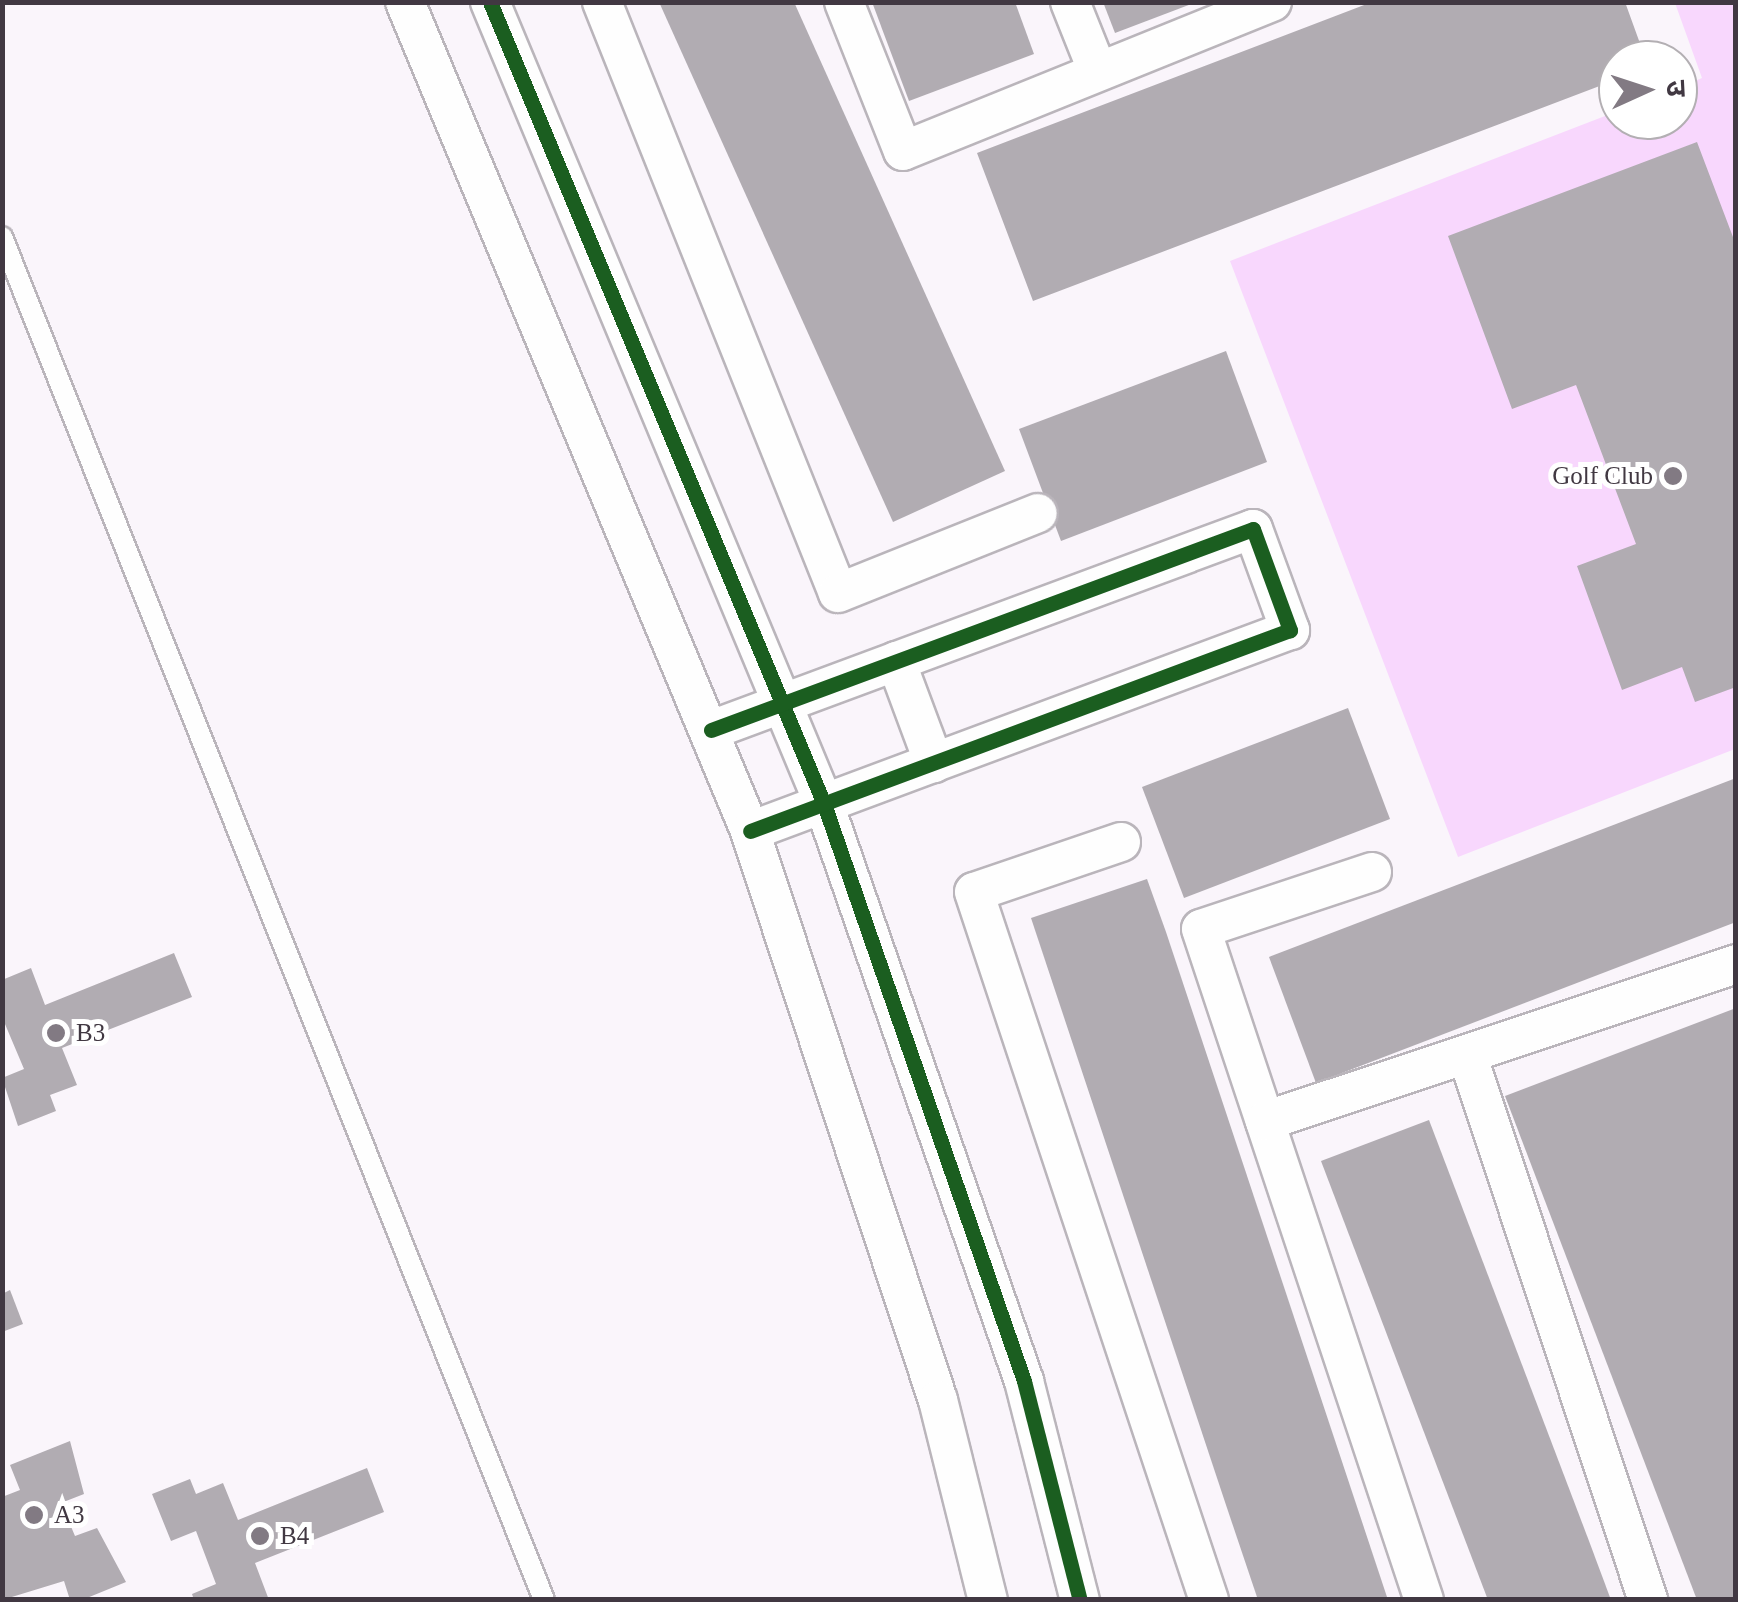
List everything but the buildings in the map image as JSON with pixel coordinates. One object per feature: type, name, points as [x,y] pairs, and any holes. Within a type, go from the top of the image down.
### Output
[{"type":"street","points":[[405,2],[711,730],[750,832],[938,1400],[988,1600]]},
{"type":"street","points":[[490,2],[824,804],[1024,1382],[1080,1600]]},
{"type":"street","points":[[602,2],[838,593],[1038,513]]},
{"type":"street","points":[[844,2],[902,150],[1272,2]]},
{"type":"street","points":[[1070,2],[1098,72]]},
{"type":"street","points":[[711,730],[1252,528],[1259,546],[1290,630],[750,832]]},
{"type":"street","points":[[896,661],[934,764]]},
{"type":"street","points":[[1121,842],[974,892],[1209,1600]]},
{"type":"street","points":[[1372,872],[1202,929],[1424,1600]]},
{"type":"street","points":[[1265,1122],[1736,964]]},
{"type":"street","points":[[1466,1054],[1648,1600]]},
{"type":"lane","points":[[2,237],[544,1600]]},
{"type":"shaded area","points":[[1675,3],[1735,3],[1735,749],[1458,857],[1230,261],[1598,119],[1598,140],[1698,140],[1698,80],[1702,78],[1698,40],[1688,40]]},
{"type":"cycle path","points":[[490,2],[824,804],[1024,1381],[1080,1600]]},
{"type":"cycle path","points":[[711,730],[1253,529],[1290,630],[750,831]]},
{"type":"place","name":"Golf Club","points":[[1673,476]]},
{"type":"place","name":"B3","points":[[56,1033]]},
{"type":"place","name":"A3","points":[[34,1515]]},
{"type":"place","name":"B4","points":[[260,1536]]}]
